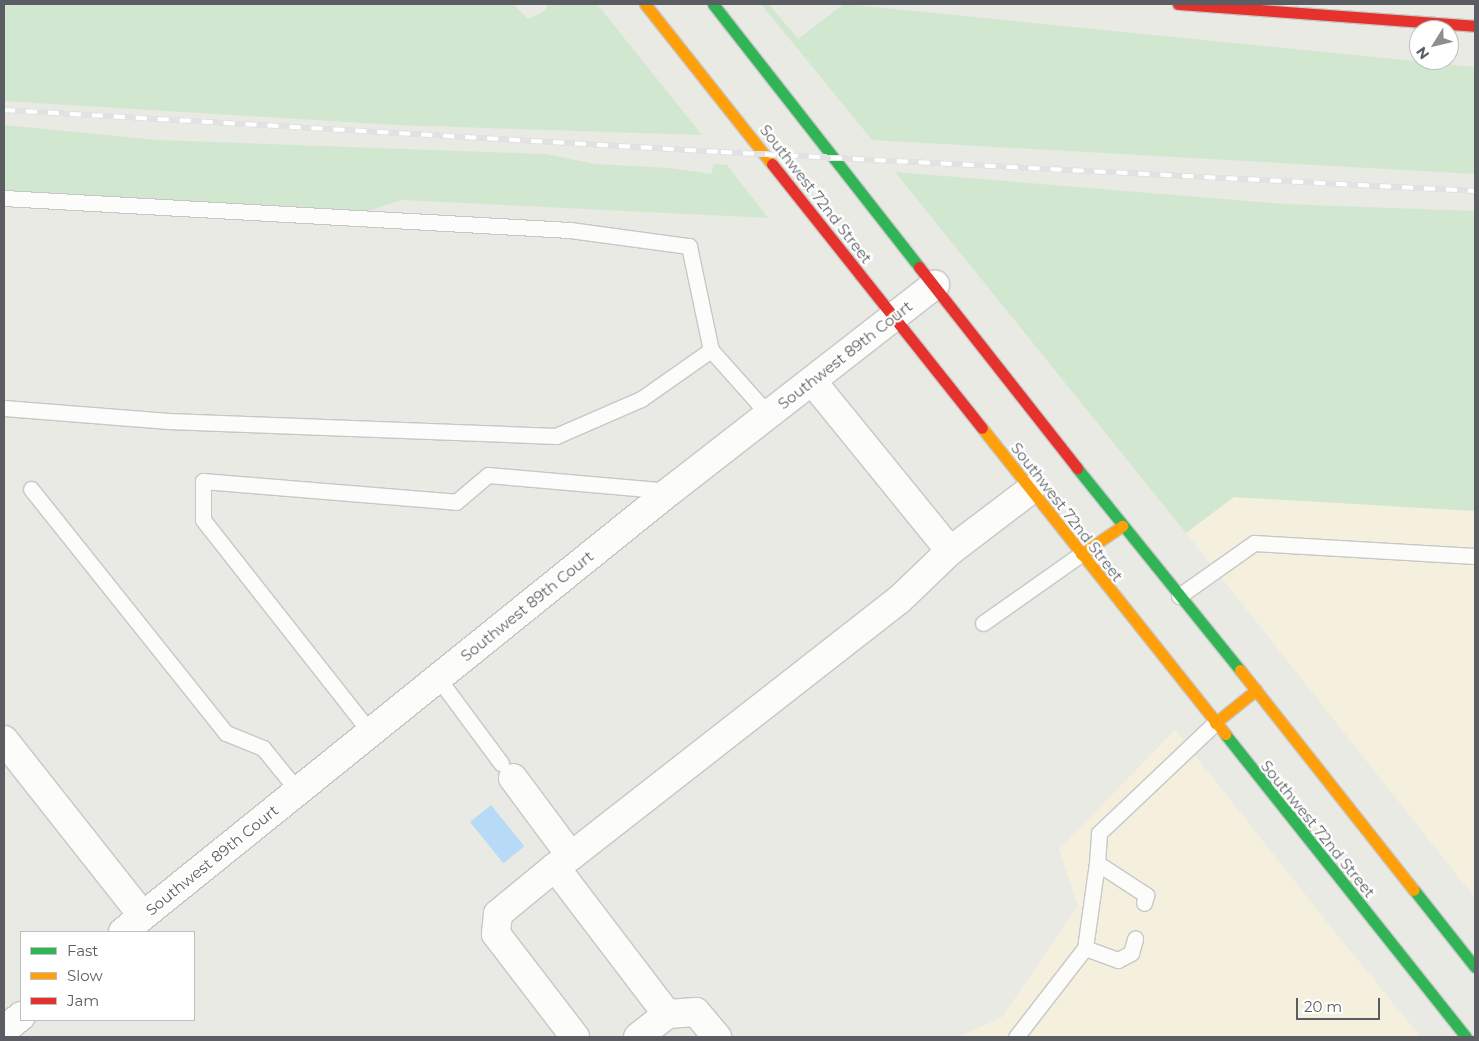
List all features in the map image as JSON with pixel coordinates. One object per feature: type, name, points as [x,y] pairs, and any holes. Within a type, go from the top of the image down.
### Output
[{"type":"main road","name":"Southwest 72nd Street","points":[[645,4],[1215,723],[1458,1034]]},
{"type":"main road","points":[[713,4],[1122,526],[1256,690],[1475,967]]},
{"type":"main road","points":[[1178,4],[1475,26]]},
{"type":"main road","points":[[1081,554],[1122,526]]},
{"type":"main road","points":[[1215,723],[1256,690]]},
{"type":"street","name":"Southwest 89th Court","points":[[133,924],[670,491],[935,285]]},
{"type":"street","points":[[812,381],[950,551]]},
{"type":"street","points":[[575,1037],[496,934],[498,914],[899,600],[950,551],[1030,490]]},
{"type":"street","points":[[4,740],[133,924]]},
{"type":"street","points":[[507,771],[563,862],[666,1014]]},
{"type":"street","points":[[638,1037],[666,1014],[696,1012],[717,1037]]},
{"type":"street","points":[[4,1030],[20,1017]]},
{"type":"lane","points":[[4,198],[570,230],[689,246],[711,350],[768,414]]},
{"type":"lane","points":[[4,408],[168,420],[556,436],[641,399],[711,350]]},
{"type":"lane","points":[[370,732],[203,520],[203,480],[456,502],[488,475],[670,491]]},
{"type":"lane","points":[[31,489],[226,733],[263,748],[298,790]]},
{"type":"lane","points":[[1180,596],[1254,543],[1475,556]]},
{"type":"lane","points":[[983,623],[1081,554]]},
{"type":"lane","points":[[438,678],[507,771]]},
{"type":"lane","points":[[1016,1037],[1085,948],[1097,863],[1099,832],[1215,723]]},
{"type":"lane","points":[[1097,863],[1146,895],[1144,903]]},
{"type":"lane","points":[[1085,948],[1118,960],[1131,953],[1135,939]]},
{"type":"shaded area","points":[[1234,497],[1475,511],[1475,898],[1186,533]]},
{"type":"shaded area","points":[[1175,730],[1338,936],[1421,1037],[958,1037],[1002,1017],[1078,906],[1059,849]]},
{"type":"green space","points":[[4,4],[513,4],[528,19],[543,12],[549,4],[597,4],[702,135],[395,125],[4,101]]},
{"type":"green space","points":[[761,4],[769,4],[798,39],[844,4],[1409,60],[1409,70],[1459,70],[1459,65],[1475,67],[1475,174],[872,140]]},
{"type":"green space","points":[[4,125],[158,140],[545,154],[596,164],[670,168],[712,174],[713,164],[727,165],[768,218],[402,200],[368,211],[4,191]]},
{"type":"green space","points":[[895,172],[1285,204],[1475,211],[1475,511],[1234,497],[1186,533]]},
{"type":"water","points":[[491,805],[524,846],[503,863],[470,822]]},
{"type":"railway","points":[[4,110],[721,152],[1475,191]]},
{"type":"traffic: fast","points":[[713,4],[919,267]]},
{"type":"traffic: fast","points":[[1077,468],[1240,670]]},
{"type":"traffic: fast","points":[[1225,734],[1466,1037]]},
{"type":"traffic: fast","points":[[1414,890],[1475,967]]},
{"type":"traffic: slow","points":[[645,4],[772,164]]},
{"type":"traffic: slow","points":[[982,428],[1225,734]]},
{"type":"traffic: slow","points":[[1081,554],[1122,526]]},
{"type":"traffic: slow","points":[[1240,670],[1414,890]]},
{"type":"traffic: slow","points":[[1215,723],[1256,690]]},
{"type":"traffic: jam","points":[[1178,4],[1475,26]]},
{"type":"traffic: jam","points":[[772,164],[982,428]]},
{"type":"traffic: jam","points":[[919,267],[1077,468]]}]
